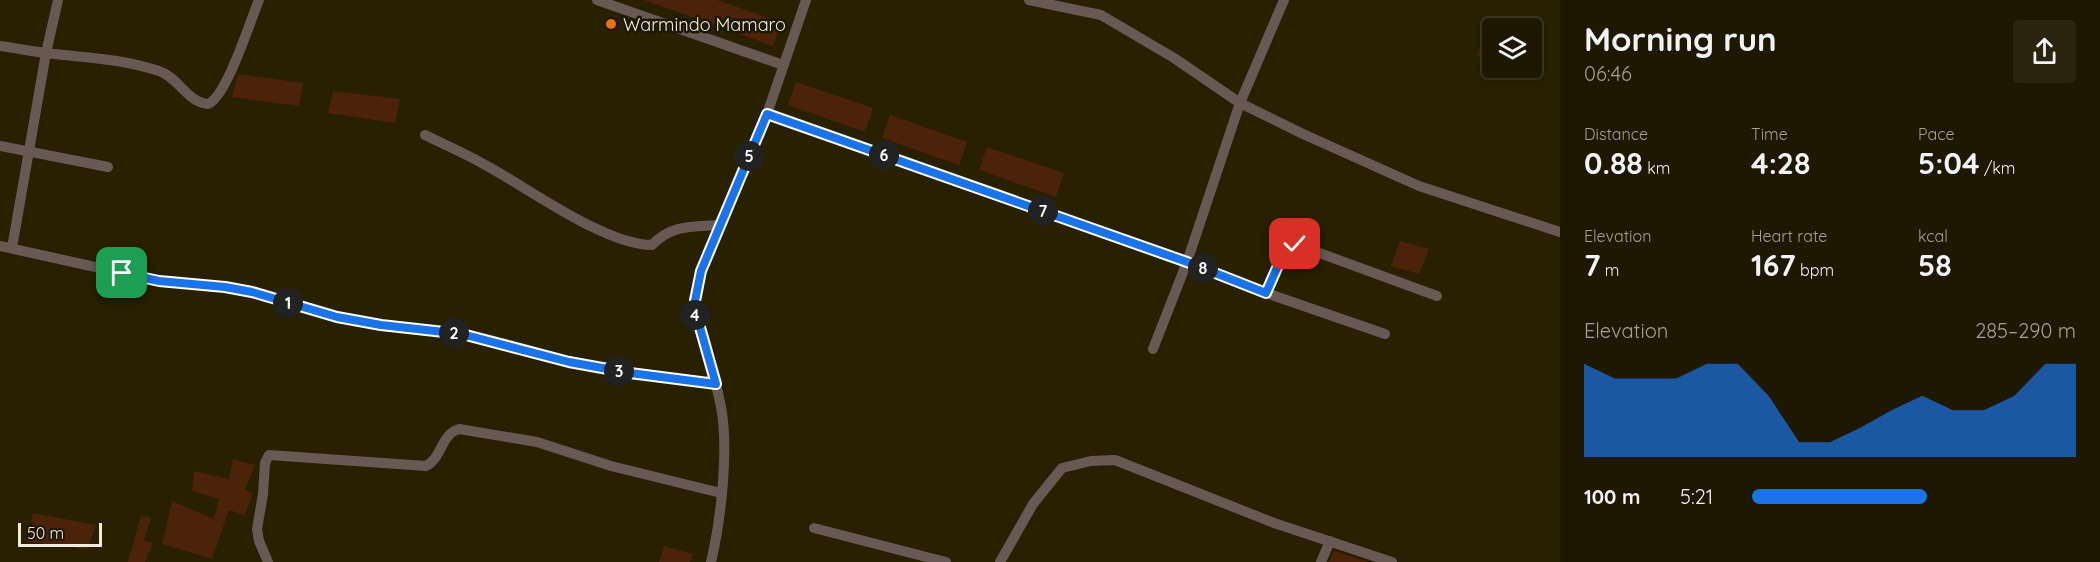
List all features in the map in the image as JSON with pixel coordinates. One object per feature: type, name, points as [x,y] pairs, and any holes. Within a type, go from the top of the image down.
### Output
[{"type":"street","points":[[12,248],[46,53],[58,0]]},
{"type":"street","points":[[0,46],[112,59],[162,72],[196,100],[208,104],[217,97],[233,66],[259,0]]},
{"type":"street","points":[[597,0],[783,65]]},
{"type":"street","points":[[711,562],[721,493],[724,436],[716,384],[694,306],[701,271],[767,114],[806,0]]},
{"type":"street","points":[[1029,0],[1101,15],[1174,58],[1240,103],[1303,134],[1419,186],[1560,232]]},
{"type":"street","points":[[1153,349],[1187,262],[1240,103],[1284,0]]},
{"type":"street","points":[[767,114],[1386,334]]},
{"type":"street","points":[[424,135],[486,165],[591,226],[639,245],[652,245],[661,236],[676,228],[719,225]]},
{"type":"street","points":[[0,146],[108,167]]},
{"type":"street","points":[[1266,293],[1287,245],[1292,243],[1437,296]]},
{"type":"street","points":[[0,246],[159,281],[252,292],[337,317],[381,325],[462,334],[569,362],[630,373],[716,384]]},
{"type":"street","points":[[268,562],[259,540],[258,529],[265,463],[269,455],[426,466],[433,461],[449,434],[459,429],[537,442],[611,466],[721,493]]},
{"type":"street","points":[[1000,562],[1033,504],[1062,468],[1073,464],[1105,460],[1115,460],[1274,523],[1392,562]]},
{"type":"street","points":[[814,528],[946,562]]},
{"type":"street","points":[[1321,562],[1330,541]]},
{"type":"building","points":[[644,0],[717,0],[781,22],[773,46]]},
{"type":"building","points":[[1482,42],[1482,57],[1477,56]]},
{"type":"building","points":[[238,74],[303,83],[299,106],[232,97]]},
{"type":"building","points":[[796,82],[873,108],[865,132],[788,105]]},
{"type":"building","points":[[333,91],[400,99],[395,123],[328,113]]},
{"type":"building","points":[[890,115],[967,142],[959,165],[882,138]]},
{"type":"building","points":[[987,147],[1064,173],[1056,197],[979,170]]},
{"type":"building","points":[[1400,241],[1429,249],[1419,274],[1391,266]]},
{"type":"building","points":[[233,459],[255,465],[245,490],[253,493],[245,515],[229,510],[212,559],[162,544],[172,501],[214,519],[219,499],[192,491],[194,471],[229,479]]},
{"type":"building","points":[[33,513],[96,525],[87,550],[26,542]]},
{"type":"building","points":[[141,515],[151,518],[144,540],[153,543],[145,562],[128,562]]},
{"type":"building","points":[[664,546],[693,554],[690,562],[659,562]]},
{"type":"building","points":[[1334,551],[1368,562],[1329,562]]},
{"type":"place","name":"Warmindo Mamaro","points":[[611,24]]},
{"type":"route","points":[[122,273],[159,281],[252,292],[337,317],[381,325],[462,334],[569,362],[630,373],[716,384],[695,314],[694,298],[701,271],[719,225],[767,114],[1187,262],[1266,293],[1287,245],[1295,244]]}]
